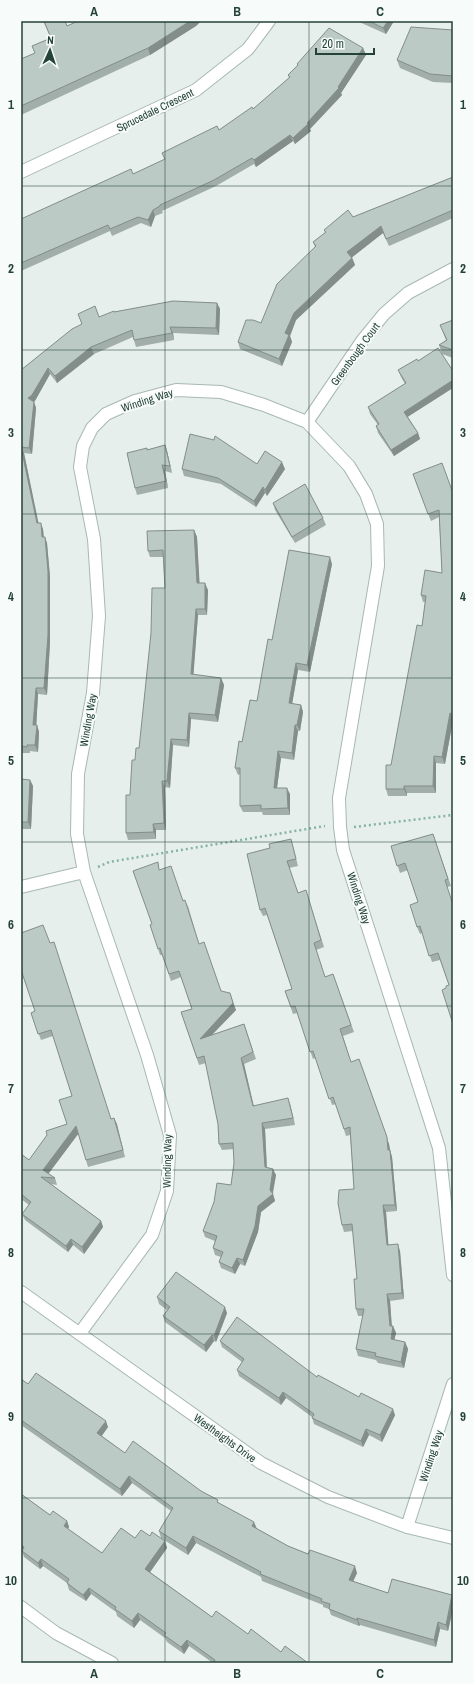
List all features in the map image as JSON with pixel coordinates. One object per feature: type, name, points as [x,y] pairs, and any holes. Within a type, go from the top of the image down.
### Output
[{"type":"street","name":"Sprucedale Crescent","points":[[21,172],[196,90],[248,49],[269,21]]},
{"type":"street","name":"Greenbough Court","points":[[307,422],[362,341],[384,314],[408,293],[453,269]]},
{"type":"street","name":"Winding Way","points":[[80,1333],[152,1235],[167,1191],[170,1135],[147,1055],[84,872],[77,834],[78,774],[93,693],[99,616],[94,539],[80,467],[83,446],[92,428],[106,414],[135,401],[176,390],[221,392],[264,405],[307,422],[348,466],[366,494],[377,524],[378,566],[339,798],[340,826],[344,850],[439,1148],[453,1275]]},
{"type":"street","points":[[21,887],[84,872]]},
{"type":"street","name":"Westheights Drive","points":[[21,1292],[261,1463],[328,1497],[407,1527],[453,1538]]},
{"type":"street","name":"Winding Way","points":[[407,1527],[453,1384]]},
{"type":"street","points":[[21,1607],[56,1633],[99,1660],[112,1663]]},
{"type":"path","points":[[352,826],[365,826],[453,815]]},
{"type":"path","points":[[84,872],[109,862],[327,826]]},
{"type":"building","points":[[44,21],[65,21],[67,26],[78,21],[190,21],[148,48],[21,106],[21,59],[35,53],[32,46],[51,38]]},
{"type":"building","points":[[369,21],[388,21],[383,28]]},
{"type":"building","points":[[411,27],[453,30],[453,76],[430,74],[397,60]]},
{"type":"building","points":[[329,28],[363,48],[338,87],[339,88],[307,123],[308,124],[293,138],[290,135],[254,160],[252,158],[214,180],[160,205],[153,210],[148,220],[138,217],[110,229],[108,225],[21,263],[21,219],[131,169],[133,174],[165,159],[162,153],[217,126],[219,130],[252,107],[253,109],[290,77],[288,75]]},
{"type":"building","points":[[453,177],[453,210],[386,239],[381,226],[347,252],[352,258],[294,313],[285,333],[289,335],[279,359],[238,342],[246,320],[253,320],[261,323],[277,284],[316,246],[313,242],[326,232],[324,230],[348,210],[353,217]]},
{"type":"building","points":[[173,301],[217,303],[216,328],[170,327],[172,333],[134,340],[132,330],[91,347],[55,376],[48,368],[32,395],[28,398],[34,402],[29,448],[21,447],[21,370],[72,329],[82,324],[78,314],[95,306],[99,317],[114,311]]},
{"type":"building","points":[[453,320],[453,350],[439,345],[447,340],[440,325]]},
{"type":"building","points":[[438,348],[453,371],[453,380],[404,412],[418,433],[391,450],[376,426],[379,424],[368,407],[406,383],[398,370],[417,359],[418,361]]},
{"type":"building","points":[[190,434],[214,440],[215,436],[257,464],[265,451],[282,462],[265,490],[263,487],[254,501],[218,478],[182,469]]},
{"type":"building","points":[[165,445],[170,466],[162,465],[166,481],[135,488],[127,453]]},
{"type":"building","points":[[21,447],[37,523],[41,523],[42,537],[45,537],[48,571],[48,635],[44,688],[36,688],[33,725],[37,725],[35,745],[27,745],[27,747],[21,746]]},
{"type":"building","points":[[442,463],[453,493],[453,714],[450,713],[442,757],[434,756],[433,786],[404,786],[404,789],[386,789],[386,765],[391,765],[417,625],[422,626],[426,596],[421,595],[425,570],[442,573],[439,510],[428,514],[413,474]]},
{"type":"building","points":[[305,484],[323,518],[292,537],[273,503]]},
{"type":"building","points":[[194,530],[197,583],[205,583],[205,609],[196,609],[191,674],[221,678],[215,715],[189,713],[187,740],[171,739],[167,781],[162,781],[164,823],[153,824],[154,832],[126,833],[126,795],[130,795],[132,760],[135,760],[136,748],[139,748],[151,633],[152,588],[165,588],[163,550],[148,551],[147,531]]},
{"type":"building","points":[[289,550],[330,557],[307,665],[296,663],[289,703],[301,705],[297,725],[295,725],[292,753],[278,751],[274,788],[287,788],[288,808],[261,809],[261,805],[240,806],[240,768],[235,768],[239,741],[242,742],[250,700],[257,701],[268,639],[272,640]]},
{"type":"building","points":[[21,779],[30,780],[28,822],[21,822]]},
{"type":"building","points":[[433,834],[448,879],[445,880],[453,905],[453,1024],[442,990],[449,985],[438,953],[429,956],[420,926],[417,927],[410,905],[418,902],[405,863],[397,866],[391,846]]},
{"type":"building","points":[[291,839],[296,859],[287,861],[298,893],[306,890],[321,940],[314,943],[325,977],[333,974],[351,1025],[340,1029],[351,1062],[359,1059],[387,1137],[388,1150],[390,1150],[395,1205],[383,1205],[387,1245],[398,1244],[402,1293],[387,1294],[390,1326],[393,1326],[391,1339],[405,1342],[401,1362],[375,1356],[376,1353],[356,1349],[364,1309],[356,1309],[354,1279],[357,1279],[352,1224],[342,1225],[338,1203],[339,1190],[354,1189],[350,1127],[344,1129],[333,1097],[329,1099],[313,1051],[310,1052],[295,1006],[291,1007],[285,991],[292,989],[265,908],[260,910],[247,854],[270,848],[269,844]]},
{"type":"building","points":[[158,862],[159,870],[171,866],[183,901],[185,900],[199,944],[204,942],[221,991],[230,993],[233,1003],[200,1039],[244,1024],[253,1052],[241,1058],[253,1106],[288,1098],[293,1118],[262,1123],[265,1167],[273,1169],[270,1190],[273,1194],[258,1206],[255,1226],[243,1260],[237,1258],[232,1268],[219,1262],[223,1252],[213,1248],[217,1236],[203,1231],[214,1202],[217,1183],[231,1185],[234,1163],[233,1143],[219,1144],[218,1124],[204,1056],[197,1058],[181,1012],[192,1009],[179,971],[169,974],[160,948],[158,949],[150,925],[152,924],[133,871]]},
{"type":"building","points":[[43,925],[50,943],[54,942],[111,1119],[114,1118],[123,1150],[86,1160],[76,1126],[43,1170],[55,1178],[41,1177],[101,1221],[82,1247],[71,1239],[66,1246],[22,1214],[31,1202],[21,1194],[21,1154],[29,1160],[47,1135],[46,1131],[67,1124],[59,1100],[72,1096],[51,1030],[38,1034],[31,1013],[35,1011],[21,970],[21,933]]},
{"type":"building","points":[[176,1272],[225,1307],[214,1336],[212,1335],[204,1345],[163,1316],[170,1307],[157,1297]]},
{"type":"building","points":[[237,1317],[317,1377],[318,1375],[359,1397],[361,1393],[393,1409],[380,1435],[366,1429],[361,1441],[312,1418],[314,1414],[283,1392],[279,1398],[237,1370],[244,1359],[220,1341]]},
{"type":"building","points":[[36,1373],[106,1421],[97,1433],[125,1453],[133,1441],[201,1491],[218,1500],[217,1502],[254,1522],[252,1526],[288,1546],[308,1554],[310,1550],[355,1566],[349,1580],[388,1593],[392,1579],[452,1595],[446,1625],[438,1622],[434,1640],[357,1618],[357,1620],[329,1609],[330,1604],[321,1601],[322,1599],[260,1574],[261,1572],[193,1536],[186,1548],[159,1531],[173,1508],[129,1476],[120,1489],[21,1420],[21,1379],[28,1384]]},
{"type":"building","points":[[21,1494],[50,1515],[53,1511],[67,1521],[64,1526],[102,1553],[121,1528],[135,1538],[141,1530],[150,1536],[152,1532],[165,1541],[145,1569],[212,1617],[216,1611],[248,1634],[251,1629],[281,1652],[285,1646],[308,1663],[215,1663],[215,1660],[187,1640],[181,1647],[164,1635],[166,1633],[138,1613],[132,1621],[115,1609],[116,1607],[89,1588],[83,1595],[67,1583],[69,1579],[41,1559],[38,1563],[22,1551],[24,1547],[21,1545]]}]
